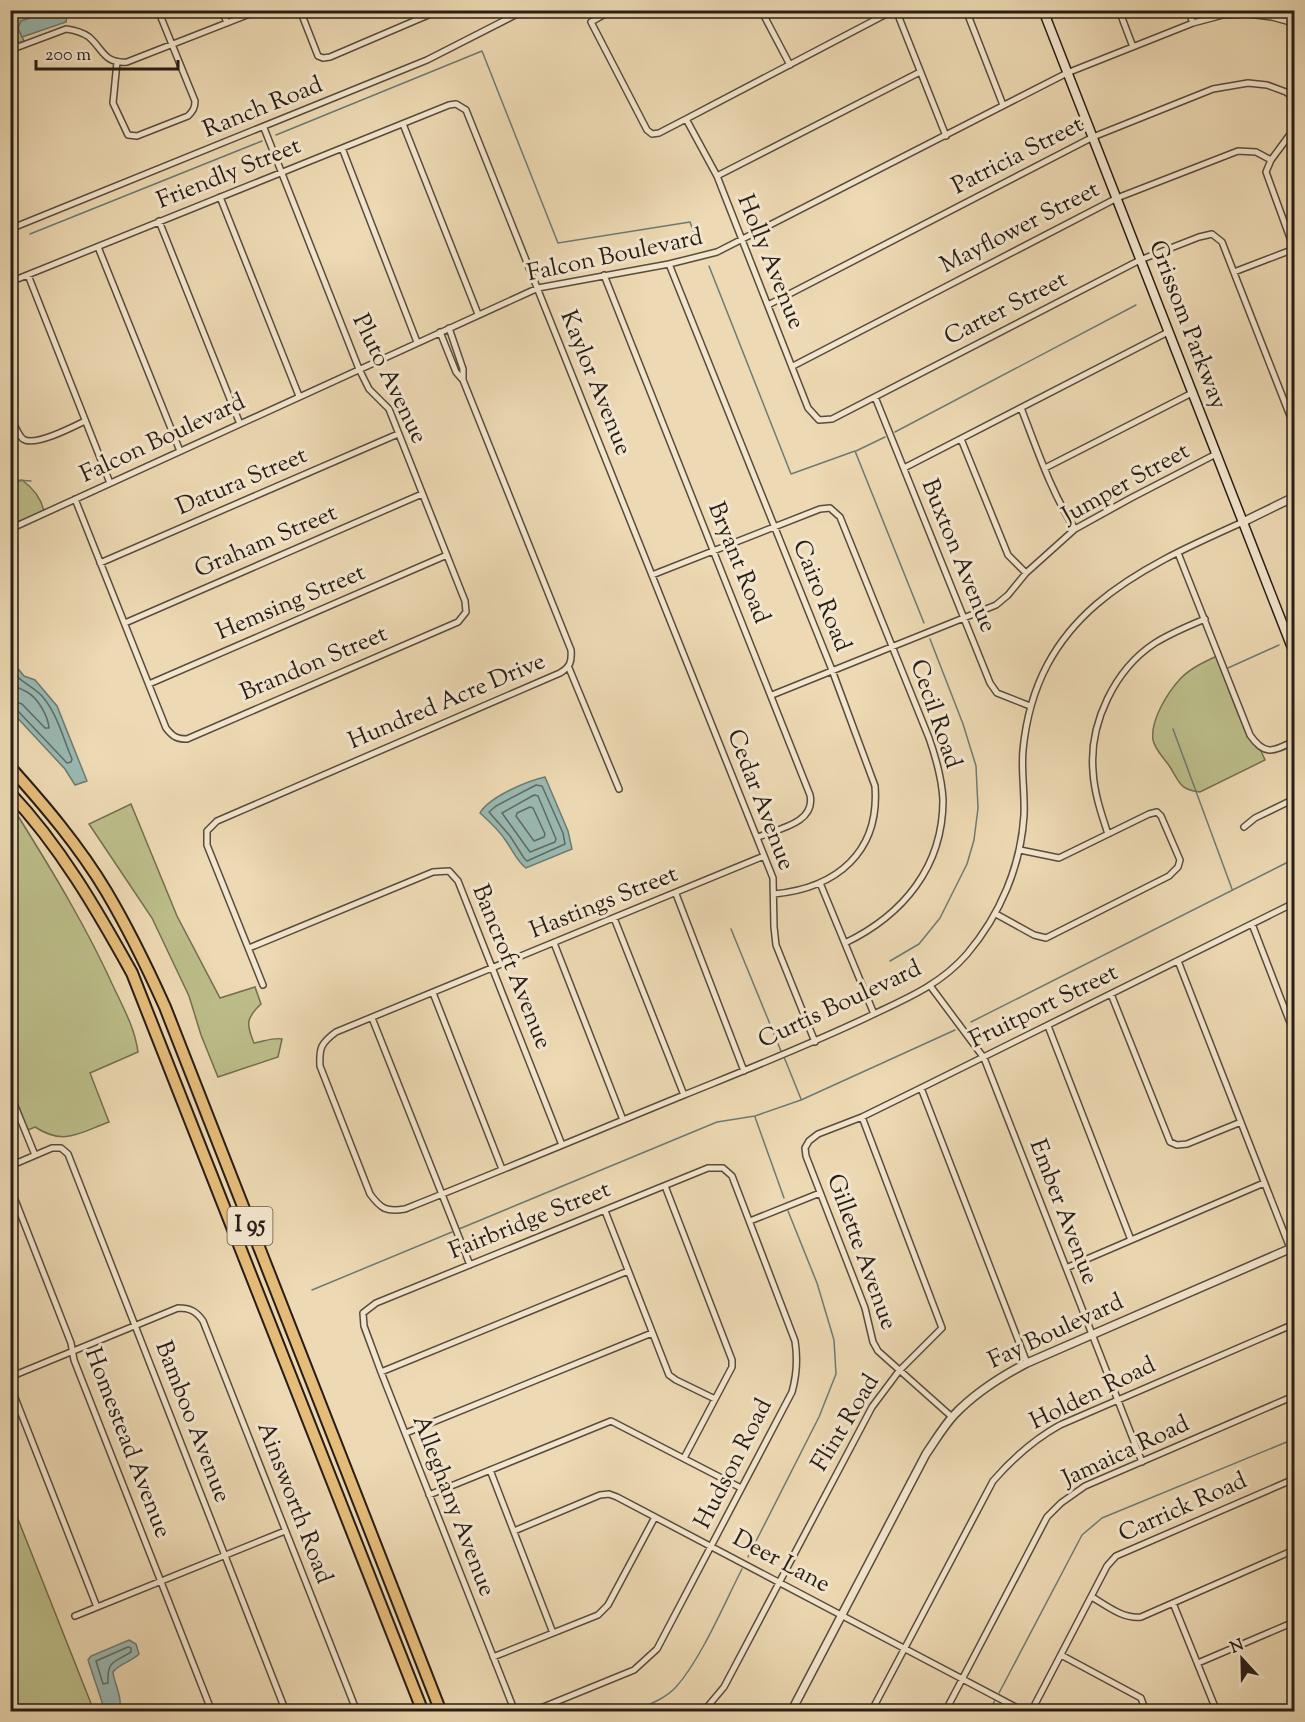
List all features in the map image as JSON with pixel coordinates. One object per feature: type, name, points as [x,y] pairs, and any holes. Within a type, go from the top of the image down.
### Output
[{"type":"highway","name":"I 95","points":[[10,766],[56,819],[105,890],[136,945],[165,1007],[441,1712]]},
{"type":"highway","name":"I 95","points":[[10,793],[26,809],[63,859],[98,911],[132,973],[423,1712]]},
{"type":"main road","name":"Grissom Parkway","points":[[1043,10],[1294,653]]},
{"type":"street","points":[[117,62],[113,103],[124,131],[128,135],[137,136],[188,116],[195,108],[195,101],[158,10]]},
{"type":"street","points":[[222,10],[227,23]]},
{"type":"street","points":[[10,50],[57,31],[73,30],[90,38],[103,54],[117,62],[127,62],[260,10]]},
{"type":"street","points":[[300,10],[318,56],[323,58],[440,10]]},
{"type":"street","name":"Ranch Road","points":[[10,229],[427,60],[525,10]]},
{"type":"street","points":[[612,10],[591,22],[647,130],[652,134],[686,119],[895,10],[946,136]]},
{"type":"street","points":[[761,10],[790,65]]},
{"type":"street","points":[[966,10],[1003,105]]},
{"type":"street","points":[[1119,10],[1133,47]]},
{"type":"street","points":[[1188,10],[1193,23]]},
{"type":"street","name":"Falcon Boulevard","points":[[10,529],[538,288],[699,258],[742,240],[1067,73],[1193,23],[1223,15],[1273,14],[1294,23]]},
{"type":"street","points":[[717,177],[920,72]]},
{"type":"street","name":"Patricia Street","points":[[768,305],[1093,137],[1213,89],[1230,85],[1266,85],[1286,92],[1294,98]]},
{"type":"street","name":"Friendly Street","points":[[10,282],[449,105],[461,106]]},
{"type":"street","name":"Kaylor Avenue","points":[[461,106],[470,117],[652,574]]},
{"type":"street","name":"Holly Avenue","points":[[686,119],[717,177],[808,408],[819,420]]},
{"type":"street","points":[[403,124],[478,314]]},
{"type":"street","name":"Pluto Avenue","points":[[264,128],[359,369],[369,389],[389,409],[465,601],[466,612]]},
{"type":"street","points":[[1294,129],[1271,160],[1266,172],[1294,249],[1234,272],[1294,426]]},
{"type":"street","points":[[342,148],[417,342]]},
{"type":"street","name":"Mayflower Street","points":[[793,366],[1117,198],[1238,151],[1256,152],[1271,160]]},
{"type":"street","points":[[220,197],[299,396]]},
{"type":"street","points":[[159,222],[240,424]]},
{"type":"street","name":"Carter Street","points":[[819,420],[832,419],[1140,260],[1199,237],[1212,234],[1222,242],[1234,272]]},
{"type":"street","points":[[98,247],[180,451]]},
{"type":"street","name":"Cairo Road","points":[[669,264],[832,670],[876,786],[877,804],[870,834],[854,860],[820,883],[796,892],[774,894]]},
{"type":"street","points":[[27,275],[111,483]]},
{"type":"street","name":"Bryant Road","points":[[604,275],[772,694],[812,803],[806,815],[798,821],[758,837]]},
{"type":"street","name":"Hundred Acre Drive","points":[[449,328],[463,369],[463,380]]},
{"type":"street","name":"Hundred Acre Drive","points":[[249,948],[207,844],[207,831],[211,826],[217,821],[569,668],[572,660],[571,650],[463,380],[456,372],[440,332]]},
{"type":"street","points":[[904,468],[1168,332]]},
{"type":"street","points":[[1045,468],[1192,393]]},
{"type":"street","name":"Buxton Avenue","points":[[875,397],[990,683],[997,693],[1030,706]]},
{"type":"street","points":[[1021,408],[1062,510],[1075,529]]},
{"type":"street","points":[[10,414],[21,437],[28,442],[37,441],[85,421]]},
{"type":"street","name":"Datura Street","points":[[100,563],[398,434]]},
{"type":"street","points":[[961,438],[1008,555],[1026,573]]},
{"type":"street","name":"Jumper Street","points":[[772,694],[996,605],[1008,595],[1026,573],[1075,529],[1216,454]]},
{"type":"street","name":"Graham Street","points":[[125,623],[422,494]]},
{"type":"street","name":"Curtis Boulevard","points":[[387,1210],[405,1209],[441,1195],[815,1042],[930,987],[951,971],[966,955],[996,914],[1020,850],[1024,814],[1023,752],[1030,706],[1047,667],[1063,639],[1081,617],[1107,594],[1135,575],[1294,497]]},
{"type":"street","points":[[75,500],[149,684]]},
{"type":"street","name":"Cecil Road","points":[[774,527],[820,509],[830,508],[840,517],[939,767],[943,800],[941,828],[934,852],[924,873],[910,894],[892,914],[869,932],[845,943]]},
{"type":"street","points":[[652,574],[774,527]]},
{"type":"street","points":[[1178,553],[1250,735],[1258,747],[1267,750],[1277,749],[1294,741]]},
{"type":"street","name":"Hemsing Street","points":[[149,684],[447,555]]},
{"type":"street","name":"Cedar Avenue","points":[[652,574],[773,878],[776,945],[815,1042]]},
{"type":"street","name":"Brandon Street","points":[[149,684],[166,728],[172,736],[178,739],[188,739],[458,622],[466,612]]},
{"type":"street","points":[[1108,834],[1092,769],[1095,736],[1101,711],[1121,678],[1147,649],[1173,633],[1205,619]]},
{"type":"street","points":[[569,668],[619,789]]},
{"type":"street","points":[[1244,827],[1294,798]]},
{"type":"street","points":[[996,914],[1034,935],[1046,938],[1169,876],[1178,867],[1180,860],[1161,816],[1157,812],[1059,858],[1020,850]]},
{"type":"street","name":"Hastings Street","points":[[387,1210],[378,1206],[370,1194],[320,1066],[319,1052],[324,1040],[336,1032],[764,856]]},
{"type":"street","name":"Bancroft Avenue","points":[[249,948],[433,872],[449,871],[458,881],[494,968],[562,1145]]},
{"type":"street","points":[[820,883],[874,1014]]},
{"type":"street","points":[[675,894],[744,1071]]},
{"type":"street","name":"Fruitport Street","points":[[809,1141],[818,1134],[861,1117],[984,1058],[1294,903]]},
{"type":"street","points":[[614,918],[684,1095]]},
{"type":"street","points":[[1252,924],[1294,1033]]},
{"type":"street","points":[[554,943],[623,1120]]},
{"type":"street","points":[[249,948],[263,985]]},
{"type":"street","points":[[1178,961],[1292,1248]]},
{"type":"street","name":"Ember Avenue","points":[[930,987],[984,1058],[1142,1462]]},
{"type":"street","points":[[433,993],[502,1169]]},
{"type":"street","points":[[1111,994],[1170,1142],[1177,1145],[1186,1144],[1241,1122]]},
{"type":"street","points":[[372,1017],[470,1265]]},
{"type":"street","points":[[1048,1026],[1131,1240]]},
{"type":"street","points":[[921,1088],[1027,1363]]},
{"type":"street","points":[[10,1094],[35,1155],[10,1166]]},
{"type":"street","name":"Flint Road","points":[[703,1712],[723,1687],[872,1407],[899,1371],[942,1328],[861,1117]]},
{"type":"street","name":"Gillette Avenue","points":[[809,1141],[805,1148],[806,1156],[866,1308],[873,1342],[878,1351],[899,1371],[952,1417]]},
{"type":"street","name":"Bamboo Avenue","points":[[35,1155],[52,1148],[61,1148],[68,1154],[286,1712]]},
{"type":"street","name":"Fairbridge Street","points":[[363,1313],[376,1303],[713,1167]]},
{"type":"street","name":"Hudson Road","points":[[531,1712],[634,1670],[657,1649],[792,1392],[798,1358],[795,1341],[732,1176],[723,1168],[713,1167]]},
{"type":"street","points":[[1066,1268],[1264,1182]]},
{"type":"street","points":[[665,1186],[732,1360],[732,1367],[684,1458]]},
{"type":"street","name":"Homestead Avenue","points":[[10,1187],[212,1712]]},
{"type":"street","points":[[750,1221],[820,1193]]},
{"type":"street","points":[[605,1211],[669,1375],[715,1399]]},
{"type":"street","name":"Fay Boulevard","points":[[791,1712],[926,1454],[952,1417],[994,1382],[1027,1363],[1292,1248]]},
{"type":"street","points":[[381,1372],[628,1271]]},
{"type":"street","name":"Ainsworth Road","points":[[135,1326],[178,1308],[193,1310],[203,1321],[357,1712]]},
{"type":"street","name":"Alleghany Avenue","points":[[363,1313],[364,1326],[381,1372],[515,1712]]},
{"type":"street","name":"Holden Road","points":[[871,1712],[993,1481],[1012,1459],[1037,1438],[1060,1425],[1294,1324]]},
{"type":"street","points":[[11,1374],[135,1326]]},
{"type":"street","points":[[406,1433],[652,1333]]},
{"type":"street","points":[[10,1385],[97,1607]]},
{"type":"street","name":"Jamaica Road","points":[[945,1712],[1047,1517],[1061,1503],[1085,1486],[1294,1396]]},
{"type":"street","points":[[429,1495],[611,1421],[741,1488]]},
{"type":"street","points":[[490,1470],[553,1633]]},
{"type":"street","name":"Carrick Road","points":[[1031,1712],[1107,1566],[1116,1556],[1294,1479]]},
{"type":"street","name":"Deer Lane","points":[[514,1531],[600,1495],[609,1494],[842,1614],[1025,1712]]},
{"type":"street","points":[[493,1657],[598,1615],[608,1605],[655,1517]]},
{"type":"street","points":[[75,1616],[285,1531]]},
{"type":"street","points":[[1092,1597],[1131,1618],[1140,1617],[1294,1550]]},
{"type":"street","points":[[1173,1603],[1217,1712]]},
{"type":"street","points":[[1198,1663],[1294,1622]]},
{"type":"street","points":[[1061,1655],[1141,1698],[1146,1712]]},
{"type":"green space","points":[[10,11],[50,11],[21,21],[18,28],[24,41],[13,45]]},
{"type":"green space","points":[[22,480],[36,494],[44,511],[11,526],[11,484]]},
{"type":"green space","points":[[1217,656],[1248,735],[1265,760],[1200,792],[1193,791],[1184,787],[1156,747],[1153,740],[1154,724],[1166,698],[1185,674]]},
{"type":"green space","points":[[131,804],[177,916],[220,998],[255,987],[261,1004],[250,1017],[251,1036],[254,1043],[282,1039],[278,1057],[218,1077],[201,1035],[189,996],[152,918],[89,824]]},
{"type":"green space","points":[[11,808],[57,879],[81,922],[125,1011],[137,1044],[138,1052],[90,1073],[109,1122],[72,1136],[55,1136],[35,1127],[28,1130],[11,1088]]},
{"type":"green space","points":[[10,1499],[94,1711],[11,1711]]},
{"type":"water","points":[[50,11],[68,11],[66,22],[22,37],[18,28],[21,21]]},
{"type":"water","points":[[11,660],[24,676],[35,680],[57,706],[87,781],[75,785],[65,769],[11,711]]},
{"type":"water","points":[[545,777],[568,831],[572,849],[526,868],[500,833],[480,813],[491,801],[500,796],[519,786]]},
{"type":"water","points":[[129,1640],[136,1644],[139,1654],[113,1672],[120,1707],[110,1711],[104,1708],[88,1660],[91,1656]]},
{"type":"waterway","points":[[276,135],[482,51],[558,243],[690,222],[697,241]]},
{"type":"waterway","points":[[30,234],[262,141]]},
{"type":"waterway","points":[[709,266],[791,474],[855,451],[924,623]]},
{"type":"waterway","points":[[895,432],[1136,305]]},
{"type":"waterway","points":[[856,451],[885,437]]},
{"type":"waterway","points":[[10,482],[31,481]]},
{"type":"waterway","points":[[890,961],[919,944],[940,918],[967,864],[974,840],[978,808],[976,766],[963,724],[930,639]]},
{"type":"waterway","points":[[1228,668],[1279,645]]},
{"type":"waterway","points":[[1173,729],[1232,889]]},
{"type":"waterway","points":[[971,1022],[1294,859]]},
{"type":"waterway","points":[[731,929],[781,1051]]},
{"type":"waterway","points":[[459,1229],[717,1122],[755,1116],[801,1100],[955,1030]]},
{"type":"waterway","points":[[784,1057],[801,1099]]},
{"type":"waterway","points":[[755,1117],[784,1198]]},
{"type":"waterway","points":[[748,1557],[819,1417],[836,1374],[834,1340],[817,1283],[788,1211]]},
{"type":"waterway","points":[[312,1290],[452,1232]]},
{"type":"waterway","points":[[999,1693],[1082,1535],[1102,1518],[1294,1439]]},
{"type":"waterway","points":[[631,1712],[655,1702],[676,1687],[703,1647],[742,1569]]},
{"type":"waterway","points":[[989,1712],[995,1700]]}]
